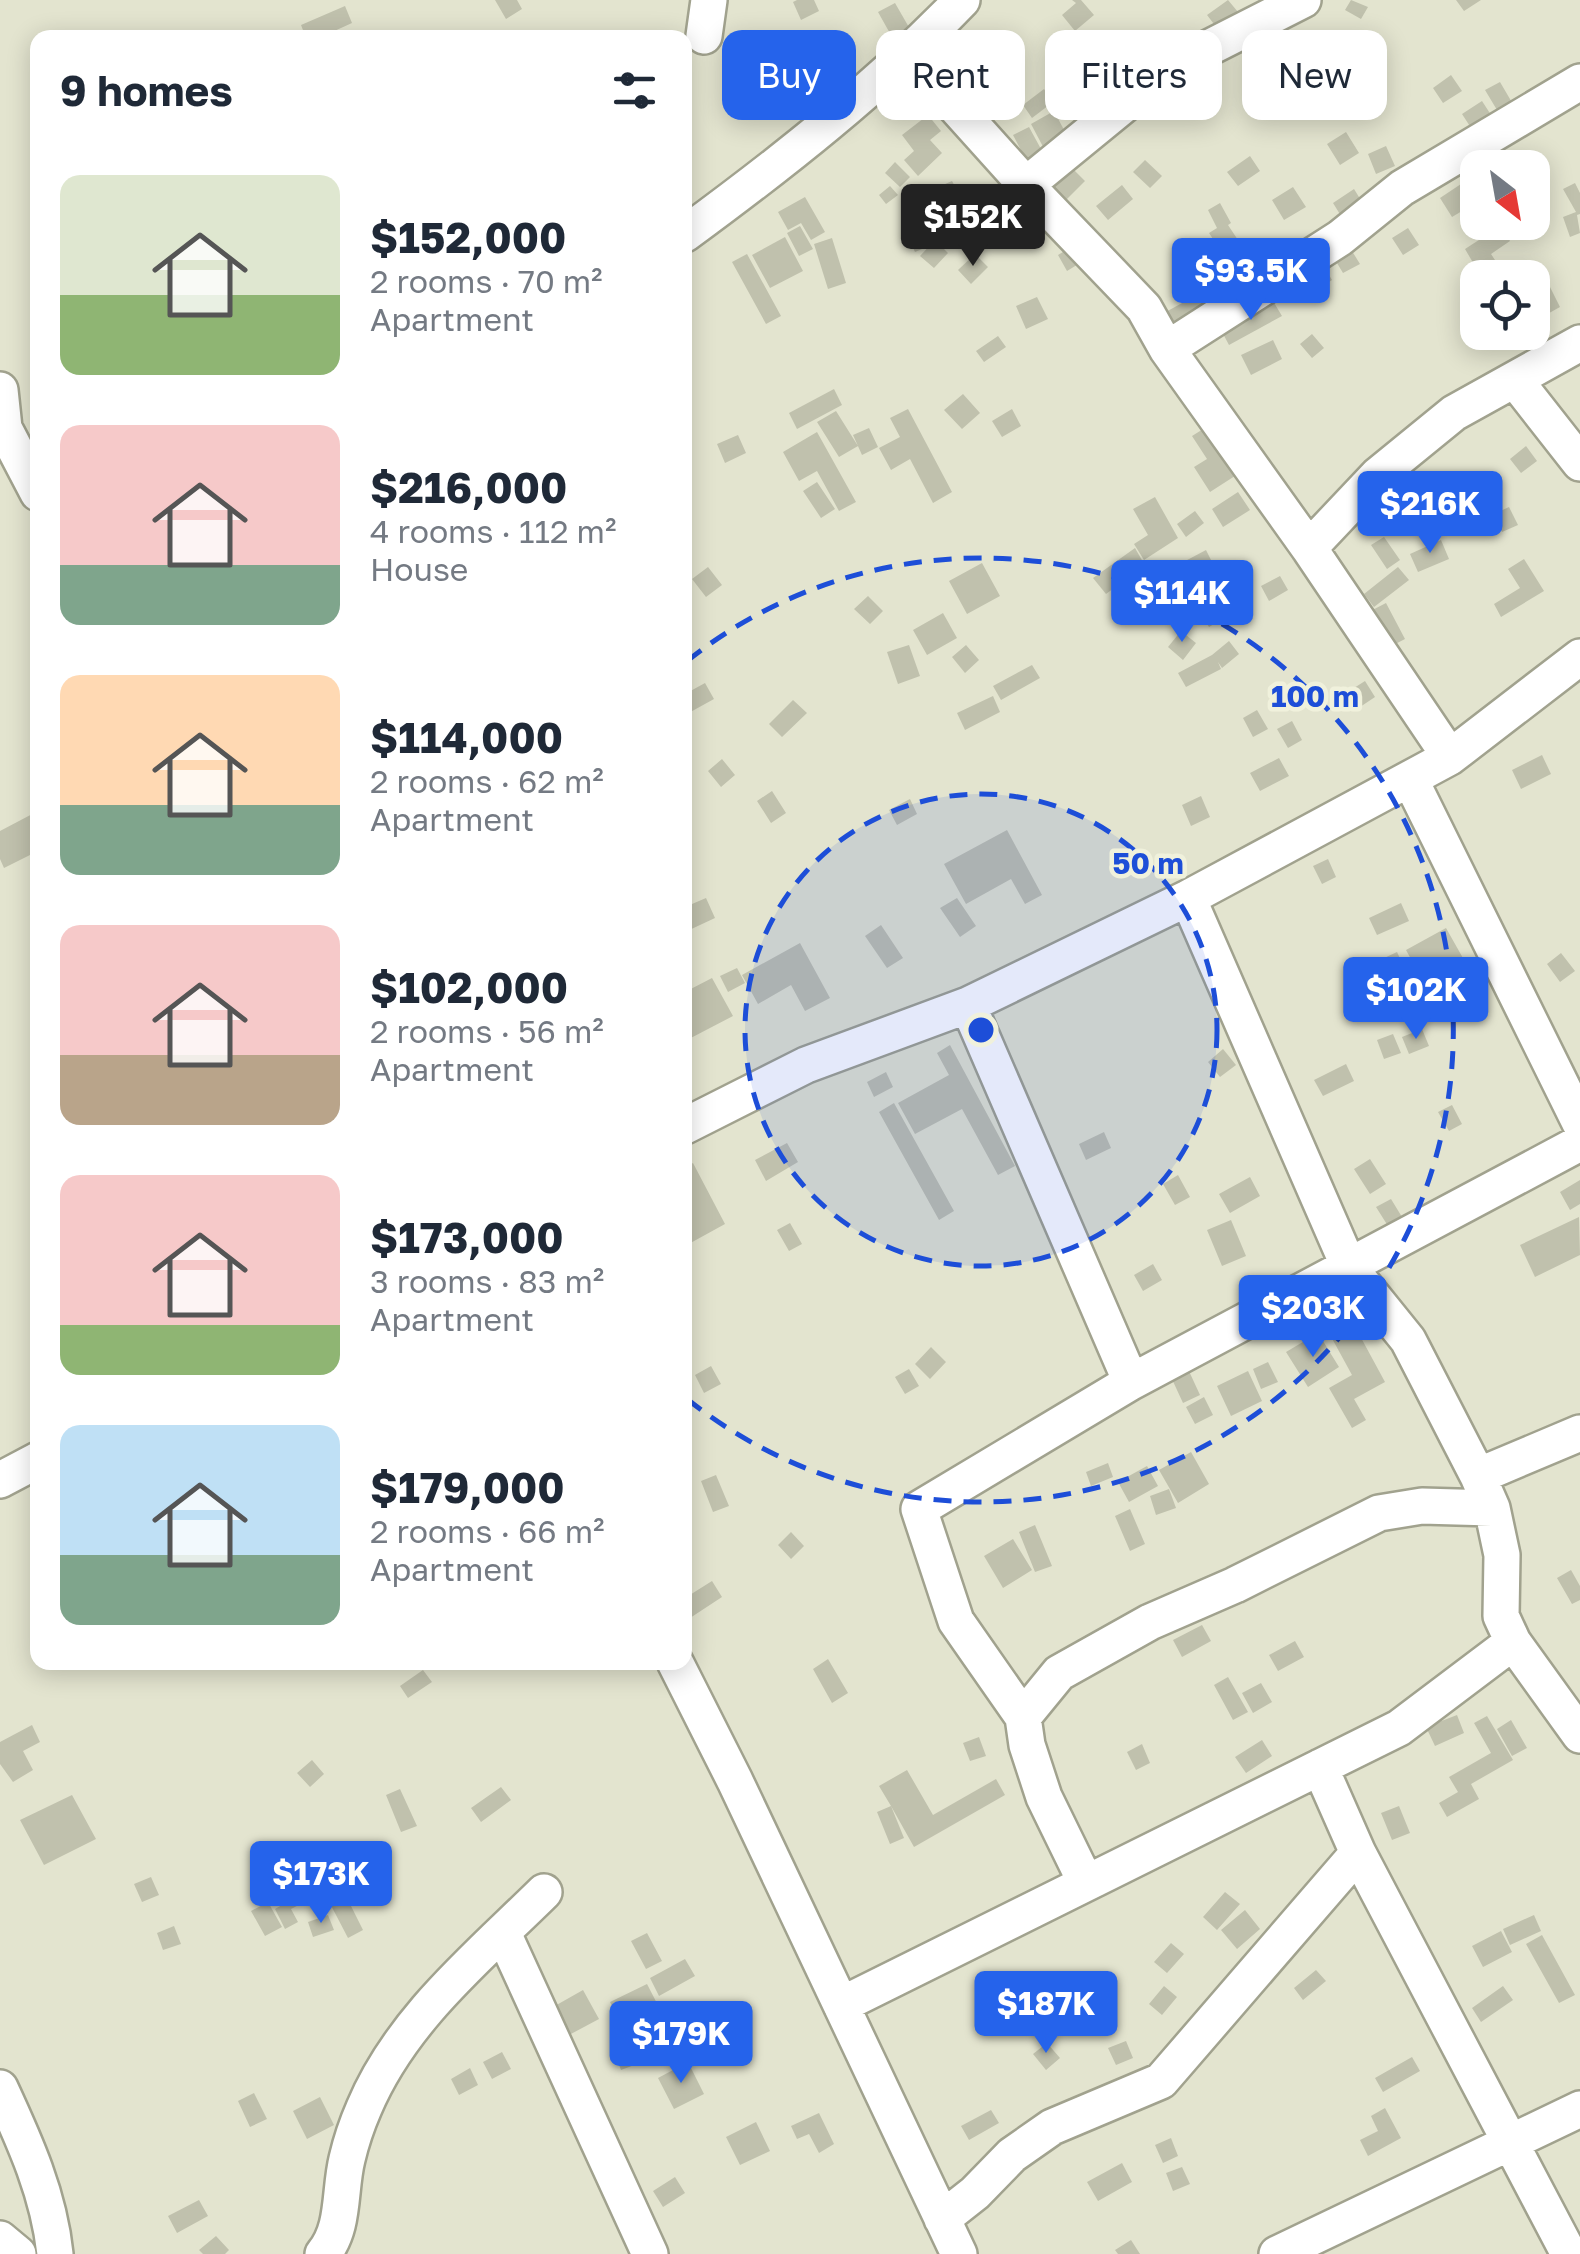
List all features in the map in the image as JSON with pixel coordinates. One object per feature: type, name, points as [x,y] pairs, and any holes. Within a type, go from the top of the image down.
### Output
[{"type":"street","points":[[704,36],[709,0]]},
{"type":"street","points":[[933,30],[962,0]]},
{"type":"street","points":[[1026,185],[1169,68],[1303,0]]},
{"type":"street","points":[[692,229],[792,155],[876,82]]},
{"type":"street","points":[[1167,349],[1340,238],[1402,188],[1580,82]]},
{"type":"street","points":[[968,120],[1144,308],[1167,349],[1309,548],[1450,757]]},
{"type":"street","points":[[1309,548],[1378,475],[1454,413],[1580,343]]},
{"type":"street","points":[[1514,380],[1580,464]]},
{"type":"street","points":[[0,390],[4,428],[30,478]]},
{"type":"street","points":[[692,1122],[806,1065],[968,1004],[1188,898],[1450,757],[1580,658]]},
{"type":"street","points":[[1410,780],[1580,1124]]},
{"type":"street","points":[[1188,898],[1349,1267],[1408,1340],[1485,1492],[1502,1556],[1501,1616],[1513,1642],[1580,1736]]},
{"type":"street","points":[[968,1004],[1131,1382]]},
{"type":"street","points":[[1086,1883],[1044,1797],[1027,1746],[1023,1717],[956,1622],[919,1509],[1131,1382],[1580,1143]]},
{"type":"street","points":[[1023,1717],[1059,1673],[1150,1622],[1379,1514],[1485,1492],[1580,1433]]},
{"type":"street","points":[[0,1480],[30,1464]]},
{"type":"street","points":[[841,2005],[1399,1728],[1513,1642]]},
{"type":"street","points":[[679,1670],[959,2254]]},
{"type":"street","points":[[1320,1767],[1358,1853],[1570,2254]]},
{"type":"street","points":[[942,2219],[975,2193],[1012,2155],[1052,2127],[1161,2082],[1358,1853]]},
{"type":"street","points":[[323,2254],[336,2228],[346,2161],[364,2108],[392,2053],[423,2012],[544,1892]]},
{"type":"street","points":[[503,1933],[650,2254]]},
{"type":"street","points":[[0,2088],[33,2162],[47,2205],[55,2254]]},
{"type":"street","points":[[1277,2254],[1580,2108]]},
{"type":"street","points":[[0,2239],[18,2254]]},
{"type":"building","points":[[495,0],[517,0],[522,9],[506,19]]},
{"type":"building","points":[[814,0],[819,11],[801,20],[793,2]]},
{"type":"building","points":[[1072,0],[1081,0],[1094,15],[1074,30],[1062,15],[1076,3]]},
{"type":"building","points":[[1228,0],[1238,12],[1217,28],[1207,15]]},
{"type":"building","points":[[1351,0],[1368,7],[1361,19],[1345,10]]},
{"type":"building","points":[[1456,0],[1481,0],[1464,11]]},
{"type":"building","points":[[895,3],[911,30],[888,30],[878,12]]},
{"type":"building","points":[[345,6],[352,23],[337,30],[303,30],[301,25]]},
{"type":"building","points":[[1262,10],[1276,30],[1254,30],[1247,19]]},
{"type":"building","points":[[1451,75],[1462,91],[1443,103],[1433,88]]},
{"type":"building","points":[[1500,82],[1517,111],[1503,120],[1485,90]]},
{"type":"building","points":[[1044,89],[1045,108],[1032,118],[1025,103]]},
{"type":"building","points":[[1482,101],[1495,121],[1475,134],[1462,114]]},
{"type":"building","points":[[1045,116],[1045,120],[1059,120],[1072,145],[1049,158],[1031,124]]},
{"type":"building","points":[[922,120],[932,120],[941,131],[930,140],[942,153],[918,176],[904,160],[914,151],[902,135]]},
{"type":"building","points":[[1029,127],[1047,160],[1031,169],[1013,135]]},
{"type":"building","points":[[1346,132],[1359,153],[1340,165],[1327,144]]},
{"type":"building","points":[[1386,146],[1395,166],[1376,174],[1368,154]]},
{"type":"building","points":[[1250,156],[1260,171],[1238,186],[1227,172]]},
{"type":"building","points":[[1145,160],[1162,176],[1150,188],[1133,172]]},
{"type":"building","points":[[895,162],[910,177],[900,187],[885,173]]},
{"type":"building","points":[[1071,167],[1085,181],[1066,200],[1052,186]]},
{"type":"building","points":[[952,181],[958,192],[940,201],[934,189]]},
{"type":"building","points":[[1575,183],[1580,193],[1580,233],[1570,237],[1563,217],[1576,212],[1563,189]]},
{"type":"building","points":[[1122,185],[1133,199],[1108,220],[1096,206]]},
{"type":"building","points":[[1460,185],[1460,212],[1452,217],[1440,198]]},
{"type":"building","points":[[890,186],[898,195],[886,204],[879,195]]},
{"type":"building","points":[[1293,187],[1306,207],[1284,220],[1272,200]]},
{"type":"building","points":[[1354,189],[1367,210],[1346,224],[1333,203]]},
{"type":"building","points":[[991,195],[1001,214],[985,222],[976,203]]},
{"type":"building","points":[[805,197],[825,232],[811,240],[801,223],[788,230],[778,212]]},
{"type":"building","points":[[1220,203],[1240,243],[1223,254],[1209,233],[1217,228],[1208,210]]},
{"type":"building","points":[[800,226],[813,249],[799,256],[787,233]]},
{"type":"building","points":[[919,226],[929,246],[915,252],[906,233]]},
{"type":"building","points":[[1408,228],[1419,245],[1403,255],[1392,238]]},
{"type":"building","points":[[785,237],[803,271],[770,288],[752,255]]},
{"type":"building","points":[[832,238],[846,283],[828,289],[814,244]]},
{"type":"building","points":[[935,240],[948,253],[934,268],[920,256]]},
{"type":"building","points":[[1479,240],[1510,241],[1491,254],[1495,260],[1471,260],[1465,249]]},
{"type":"building","points":[[1347,243],[1360,264],[1343,273],[1331,253]]},
{"type":"building","points":[[1076,244],[1085,260],[1067,271],[1058,255]]},
{"type":"building","points":[[747,254],[781,316],[766,324],[732,262]]},
{"type":"building","points":[[975,254],[988,267],[971,284],[958,270]]},
{"type":"building","points":[[1215,259],[1227,276],[1213,285],[1202,269]]},
{"type":"building","points":[[1322,263],[1332,280],[1299,302],[1288,286]]},
{"type":"building","points":[[1550,287],[1560,307],[1550,313]]},
{"type":"building","points":[[1204,291],[1212,306],[1162,335],[1153,319]]},
{"type":"building","points":[[1037,297],[1048,319],[1026,329],[1016,306]]},
{"type":"building","points":[[1273,301],[1282,316],[1229,345],[1221,330]]},
{"type":"building","points":[[1312,334],[1324,348],[1312,358],[1300,344]]},
{"type":"building","points":[[998,336],[1006,347],[984,362],[976,351]]},
{"type":"building","points":[[1273,340],[1282,359],[1251,375],[1241,355]]},
{"type":"building","points":[[834,389],[842,405],[797,429],[789,413]]},
{"type":"building","points":[[963,394],[980,413],[962,429],[944,410]]},
{"type":"building","points":[[908,409],[952,492],[933,503],[910,459],[891,470],[879,448],[900,437],[890,418]]},
{"type":"building","points":[[1012,409],[1021,426],[1002,437],[992,421]]},
{"type":"building","points":[[836,411],[858,446],[839,457],[817,422]]},
{"type":"building","points":[[1208,426],[1238,474],[1210,492],[1194,467],[1207,459],[1192,436]]},
{"type":"building","points":[[869,428],[878,447],[862,455],[853,435]]},
{"type":"building","points":[[817,432],[856,502],[839,511],[817,471],[799,481],[783,452]]},
{"type":"building","points":[[738,435],[746,453],[725,463],[717,444]]},
{"type":"building","points":[[1526,446],[1537,461],[1521,473],[1510,459]]},
{"type":"building","points":[[817,482],[835,509],[821,518],[803,491]]},
{"type":"building","points":[[1238,492],[1250,510],[1223,527],[1212,509]]},
{"type":"building","points":[[1155,497],[1178,538],[1144,560],[1134,544],[1148,535],[1133,509]]},
{"type":"building","points":[[1509,507],[1518,525],[1502,532],[1494,514]]},
{"type":"building","points":[[1195,511],[1204,523],[1186,537],[1177,524]]},
{"type":"building","points":[[1384,537],[1400,560],[1387,569],[1371,545]]},
{"type":"building","points":[[1441,540],[1449,559],[1418,572],[1410,554]]},
{"type":"building","points":[[1135,548],[1143,562],[1123,574],[1126,579],[1106,594],[1093,578]]},
{"type":"building","points":[[1206,550],[1215,568],[1184,584],[1174,567]]},
{"type":"building","points":[[1524,559],[1544,591],[1501,617],[1494,604],[1520,588],[1508,569]]},
{"type":"building","points":[[982,563],[1000,596],[967,614],[949,581]]},
{"type":"building","points":[[708,567],[722,585],[706,597],[692,579]]},
{"type":"building","points":[[1398,567],[1409,580],[1374,607],[1364,594]]},
{"type":"building","points":[[1152,571],[1165,585],[1136,611],[1123,597]]},
{"type":"building","points":[[1217,575],[1226,589],[1201,605],[1192,592]]},
{"type":"building","points":[[1280,576],[1288,590],[1269,601],[1261,586]]},
{"type":"building","points":[[868,596],[883,611],[870,624],[854,609]]},
{"type":"building","points":[[1229,599],[1236,611],[1209,627],[1202,615]]},
{"type":"building","points":[[1386,603],[1405,639],[1378,653],[1359,617]]},
{"type":"building","points":[[943,613],[957,638],[927,655],[913,630]]},
{"type":"building","points":[[1181,631],[1196,643],[1183,660],[1168,647]]},
{"type":"building","points":[[1229,641],[1239,654],[1222,668],[1218,662],[1221,669],[1186,687],[1178,673]]},
{"type":"building","points":[[909,645],[920,676],[898,684],[887,652]]},
{"type":"building","points":[[966,645],[979,660],[965,673],[952,657]]},
{"type":"building","points":[[1032,665],[1040,678],[1001,700],[993,686]]},
{"type":"building","points":[[1365,681],[1375,697],[1354,711],[1343,695]]},
{"type":"building","points":[[705,683],[714,699],[692,711],[692,690]]},
{"type":"building","points":[[993,696],[1000,712],[965,730],[957,713]]},
{"type":"building","points":[[793,700],[807,713],[782,737],[769,724]]},
{"type":"building","points":[[1257,710],[1268,729],[1253,737],[1243,718]]},
{"type":"building","points":[[1292,721],[1302,740],[1288,748],[1277,729]]},
{"type":"building","points":[[1542,755],[1551,774],[1521,789],[1512,770]]},
{"type":"building","points":[[1279,758],[1289,776],[1260,791],[1250,773]]},
{"type":"building","points":[[722,759],[735,775],[721,787],[708,771]]},
{"type":"building","points":[[772,791],[786,813],[771,823],[757,801]]},
{"type":"building","points":[[1201,796],[1210,817],[1191,826],[1182,805]]},
{"type":"building","points":[[910,799],[917,814],[897,825],[889,810]]},
{"type":"building","points":[[30,815],[30,855],[4,868],[0,859],[0,831]]},
{"type":"building","points":[[1007,830],[1042,895],[1025,904],[1011,879],[966,904],[944,864]]},
{"type":"building","points":[[1328,859],[1336,877],[1322,884],[1313,866]]},
{"type":"building","points":[[706,898],[715,918],[692,929],[692,904]]},
{"type":"building","points":[[957,898],[976,926],[960,937],[940,908]]},
{"type":"building","points":[[1401,903],[1409,921],[1377,935],[1369,918]]},
{"type":"building","points":[[881,925],[903,958],[887,968],[865,936]]},
{"type":"building","points":[[1446,928],[1468,967],[1450,977],[1440,959],[1418,972],[1406,950]]},
{"type":"building","points":[[800,943],[830,998],[805,1011],[791,985],[758,1004],[742,975]]},
{"type":"building","points":[[1397,952],[1406,971],[1371,986],[1363,968]]},
{"type":"building","points":[[1561,953],[1575,971],[1560,982],[1547,964]]},
{"type":"building","points":[[737,968],[745,983],[728,992],[720,976]]},
{"type":"building","points":[[712,978],[733,1016],[692,1037],[692,988]]},
{"type":"building","points":[[1388,987],[1398,1005],[1369,1021],[1359,1002]]},
{"type":"building","points":[[1422,1029],[1429,1046],[1409,1054],[1402,1037]]},
{"type":"building","points":[[1393,1034],[1401,1053],[1384,1059],[1377,1040]]},
{"type":"building","points":[[950,1045],[1015,1166],[998,1175],[962,1109],[915,1134],[898,1103],[949,1075],[937,1053]]},
{"type":"building","points":[[1223,1049],[1236,1065],[1220,1077],[1208,1062]]},
{"type":"building","points":[[1346,1064],[1354,1081],[1323,1096],[1314,1080]]},
{"type":"building","points":[[886,1072],[893,1087],[874,1097],[867,1082]]},
{"type":"building","points":[[894,1103],[954,1211],[939,1220],[879,1112]]},
{"type":"building","points":[[1452,1105],[1462,1124],[1449,1131],[1438,1112]]},
{"type":"building","points":[[1104,1132],[1111,1148],[1086,1160],[1079,1144]]},
{"type":"building","points":[[787,1143],[798,1162],[766,1181],[755,1160]]},
{"type":"building","points":[[1370,1159],[1386,1184],[1370,1194],[1354,1169]]},
{"type":"building","points":[[692,1164],[725,1224],[692,1242]]},
{"type":"building","points":[[1178,1175],[1190,1197],[1175,1205],[1163,1184]]},
{"type":"building","points":[[1250,1177],[1260,1196],[1230,1213],[1219,1194]]},
{"type":"building","points":[[1580,1180],[1580,1204],[1570,1210],[1560,1192]]},
{"type":"building","points":[[1391,1199],[1402,1217],[1388,1226],[1376,1207]]},
{"type":"building","points":[[1579,1217],[1580,1255],[1535,1277],[1520,1245]]},
{"type":"building","points":[[1231,1220],[1246,1256],[1222,1266],[1207,1230]]},
{"type":"building","points":[[790,1223],[802,1244],[789,1251],[777,1230]]},
{"type":"building","points":[[1153,1264],[1162,1280],[1143,1291],[1134,1275]]},
{"type":"building","points":[[1340,1299],[1385,1382],[1354,1399],[1366,1420],[1352,1428],[1329,1388],[1352,1375],[1317,1311]]},
{"type":"building","points":[[1318,1333],[1339,1367],[1308,1387],[1286,1352]]},
{"type":"building","points":[[931,1347],[946,1362],[930,1379],[915,1364]]},
{"type":"building","points":[[1268,1362],[1278,1382],[1261,1389],[1253,1369]]},
{"type":"building","points":[[711,1366],[721,1384],[704,1393],[695,1375]]},
{"type":"building","points":[[909,1369],[919,1386],[905,1394],[895,1377]]},
{"type":"building","points":[[1188,1369],[1200,1395],[1183,1403],[1171,1377]]},
{"type":"building","points":[[1248,1371],[1262,1401],[1231,1416],[1217,1386]]},
{"type":"building","points":[[1204,1397],[1213,1415],[1195,1424],[1186,1407]]},
{"type":"building","points":[[1191,1452],[1209,1484],[1178,1503],[1159,1470]]},
{"type":"building","points":[[1108,1463],[1113,1477],[1091,1486],[1086,1472]]},
{"type":"building","points":[[1147,1466],[1158,1486],[1129,1502],[1118,1482]]},
{"type":"building","points":[[716,1475],[729,1506],[713,1512],[701,1481]]},
{"type":"building","points":[[1169,1489],[1176,1508],[1156,1515],[1150,1496]]},
{"type":"building","points":[[1130,1509],[1145,1544],[1130,1551],[1115,1516]]},
{"type":"building","points":[[1035,1525],[1052,1566],[1035,1572],[1019,1532]]},
{"type":"building","points":[[791,1532],[804,1546],[791,1559],[778,1545]]},
{"type":"building","points":[[1013,1539],[1032,1570],[1003,1588],[984,1556]]},
{"type":"building","points":[[1571,1570],[1580,1586],[1580,1600],[1572,1604],[1557,1578]]},
{"type":"building","points":[[712,1581],[722,1597],[692,1617],[692,1594]]},
{"type":"building","points":[[1202,1625],[1211,1641],[1182,1657],[1173,1640]]},
{"type":"building","points":[[1295,1641],[1304,1657],[1278,1671],[1269,1655]]},
{"type":"building","points":[[828,1659],[848,1693],[832,1703],[813,1669]]},
{"type":"building","points":[[423,1670],[432,1682],[408,1698],[400,1686]]},
{"type":"building","points":[[1228,1677],[1248,1712],[1233,1720],[1214,1685]]},
{"type":"building","points":[[1261,1683],[1272,1702],[1253,1713],[1242,1693]]},
{"type":"building","points":[[1457,1715],[1464,1733],[1435,1746],[1426,1727]]},
{"type":"building","points":[[1487,1716],[1513,1760],[1471,1784],[1479,1799],[1447,1817],[1439,1803],[1458,1792],[1449,1777],[1491,1753],[1474,1723]]},
{"type":"building","points":[[1511,1720],[1527,1748],[1512,1756],[1497,1729]]},
{"type":"building","points":[[32,1725],[40,1742],[23,1751],[33,1770],[13,1782],[0,1764],[0,1742]]},
{"type":"building","points":[[979,1737],[986,1756],[970,1761],[963,1743]]},
{"type":"building","points":[[1262,1740],[1272,1756],[1246,1773],[1235,1757]]},
{"type":"building","points":[[1142,1744],[1150,1763],[1136,1770],[1127,1752]]},
{"type":"building","points":[[312,1760],[324,1774],[310,1787],[297,1773]]},
{"type":"building","points":[[907,1770],[933,1815],[996,1779],[1005,1795],[914,1847],[879,1786]]},
{"type":"building","points":[[501,1787],[511,1800],[481,1822],[471,1808]]},
{"type":"building","points":[[400,1789],[417,1826],[401,1832],[386,1795]]},
{"type":"building","points":[[72,1795],[96,1839],[44,1865],[20,1820]]},
{"type":"building","points":[[891,1806],[904,1838],[890,1844],[877,1812]]},
{"type":"building","points":[[1399,1806],[1410,1833],[1392,1840],[1381,1813]]},
{"type":"building","points":[[345,1847],[352,1861],[334,1870],[327,1855]]},
{"type":"building","points":[[333,1870],[363,1930],[348,1938],[324,1892],[291,1909],[298,1922],[285,1929],[275,1909],[287,1902],[284,1895]]},
{"type":"building","points":[[151,1877],[159,1895],[142,1902],[134,1884]]},
{"type":"building","points":[[1225,1892],[1240,1904],[1217,1930],[1203,1917]]},
{"type":"building","points":[[268,1902],[282,1927],[265,1936],[251,1911]]},
{"type":"building","points":[[1245,1910],[1260,1929],[1237,1949],[1221,1930]]},
{"type":"building","points":[[328,1915],[334,1930],[313,1937],[308,1922]]},
{"type":"building","points":[[1534,1915],[1541,1931],[1510,1945],[1503,1929]]},
{"type":"building","points":[[174,1926],[181,1944],[163,1950],[157,1933]]},
{"type":"building","points":[[1501,1931],[1512,1952],[1483,1967],[1472,1946]]},
{"type":"building","points":[[647,1933],[662,1961],[646,1969],[631,1941]]},
{"type":"building","points":[[1542,1935],[1575,1995],[1559,2003],[1526,1944]]},
{"type":"building","points":[[1171,1943],[1184,1954],[1167,1973],[1154,1962]]},
{"type":"building","points":[[685,1959],[695,1976],[659,1996],[650,1978]]},
{"type":"building","points":[[1316,1970],[1326,1981],[1303,2000],[1294,1988]]},
{"type":"building","points":[[647,1984],[664,2017],[627,2036],[610,2002]]},
{"type":"building","points":[[1164,1986],[1177,1997],[1162,2015],[1149,2004]]},
{"type":"building","points":[[1503,1986],[1513,2000],[1481,2022],[1472,2008]]},
{"type":"building","points":[[583,1990],[599,2019],[569,2035],[553,2007]]},
{"type":"building","points":[[1126,2041],[1133,2058],[1116,2065],[1108,2048]]},
{"type":"building","points":[[628,2043],[637,2064],[621,2070],[613,2049]]},
{"type":"building","points":[[1047,2043],[1060,2058],[1046,2070],[1033,2054]]},
{"type":"building","points":[[502,2052],[511,2069],[492,2079],[483,2062]]},
{"type":"building","points":[[1412,2057],[1420,2071],[1383,2092],[1375,2078]]},
{"type":"building","points":[[688,2062],[704,2094],[674,2109],[658,2078]]},
{"type":"building","points":[[470,2068],[478,2085],[459,2095],[451,2079]]},
{"type":"building","points":[[254,2093],[267,2119],[250,2127],[238,2101]]},
{"type":"building","points":[[320,2097],[334,2125],[307,2139],[293,2111]]},
{"type":"building","points":[[1385,2108],[1401,2138],[1368,2156],[1360,2140],[1378,2131],[1371,2116]]},
{"type":"building","points":[[991,2110],[999,2123],[969,2140],[961,2126]]},
{"type":"building","points":[[819,2113],[834,2144],[819,2153],[809,2134],[797,2139],[791,2126]]},
{"type":"building","points":[[756,2122],[770,2151],[740,2165],[726,2137]]},
{"type":"building","points":[[1171,2138],[1178,2156],[1163,2163],[1155,2145]]},
{"type":"building","points":[[1122,2163],[1132,2182],[1098,2201],[1087,2182]]},
{"type":"building","points":[[1182,2167],[1190,2184],[1173,2191],[1166,2173]]},
{"type":"building","points":[[675,2177],[685,2193],[663,2207],[653,2191]]},
{"type":"building","points":[[199,2200],[208,2216],[177,2233],[168,2216]]},
{"type":"building","points":[[216,2236],[229,2250],[225,2254],[203,2254],[199,2250]]},
{"type":"building","points":[[1131,2240],[1140,2254],[1118,2254],[1115,2250]]}]
